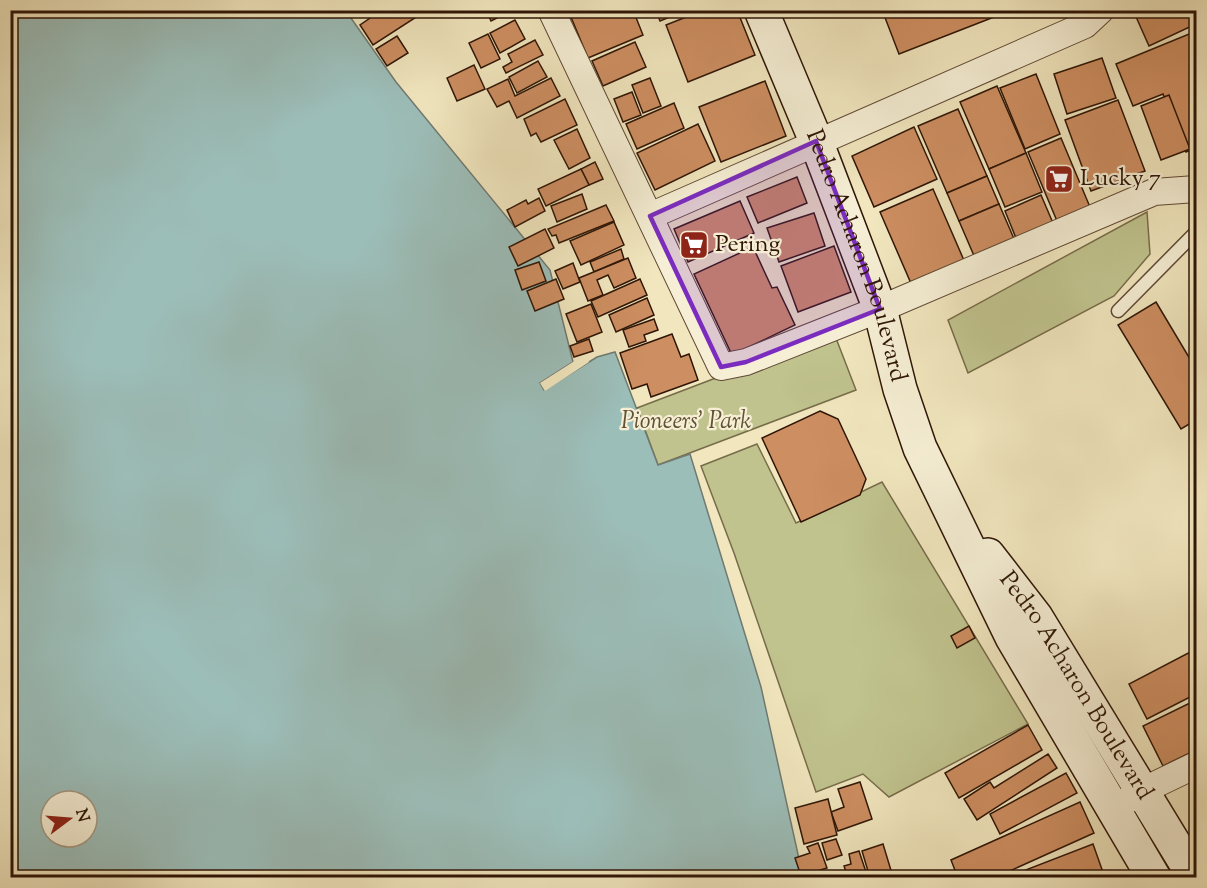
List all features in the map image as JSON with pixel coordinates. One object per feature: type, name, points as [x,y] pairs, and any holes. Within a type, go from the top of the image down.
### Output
[{"type":"main road","name":"Pedro Acharon Boulevard","points":[[761,10],[816,141],[880,309],[906,409],[920,448],[1012,637],[1129,800],[1196,878]]},
{"type":"main road","name":"Pedro Acharon Boulevard","points":[[1129,800],[1154,878]]},
{"type":"street","points":[[551,10],[721,367],[746,362],[880,309],[1154,192],[1197,189]]},
{"type":"street","points":[[650,216],[816,141],[1085,25],[1101,12]]},
{"type":"street","points":[[1129,800],[1197,765]]},
{"type":"lane","points":[[1118,311],[1197,232]]},
{"type":"highlighted area","points":[[816,141],[880,309],[746,362],[721,367],[650,216]]},
{"type":"green space","points":[[1147,212],[1150,254],[1114,296],[968,373],[948,320]]},
{"type":"green space","name":"Pioneers' Park","points":[[834,333],[856,390],[658,465],[637,408]]},
{"type":"green space","points":[[757,444],[796,523],[882,482],[1028,724],[889,797],[863,774],[816,792],[734,553],[701,466]]},
{"type":"water","points":[[10,11],[346,11],[396,82],[550,270],[573,362],[540,383],[544,390],[597,357],[615,352],[658,465],[690,454],[761,687],[803,877],[11,877]]},
{"type":"pier","points":[[587,359],[589,362],[545,391],[540,383],[576,360],[575,364],[544,384],[546,387]]},
{"type":"building","points":[[382,10],[419,10],[421,14],[373,45],[360,25]]},
{"type":"building","points":[[486,10],[513,10],[491,21]]},
{"type":"building","points":[[568,10],[648,10],[635,15],[643,35],[588,58]]},
{"type":"building","points":[[656,10],[687,10],[660,21]]},
{"type":"building","points":[[704,10],[737,10],[755,55],[688,82],[666,25]]},
{"type":"building","points":[[896,10],[1012,10],[899,54],[884,15]]},
{"type":"building","points":[[1133,10],[1196,10],[1196,24],[1149,46]]},
{"type":"building","points":[[515,20],[525,39],[500,53],[490,33]]},
{"type":"building","points":[[1194,32],[1196,38],[1196,148],[1186,152],[1163,94],[1133,106],[1116,64]]},
{"type":"building","points":[[488,34],[500,59],[481,68],[469,43]]},
{"type":"building","points":[[397,36],[408,53],[387,66],[376,49]]},
{"type":"building","points":[[535,40],[543,55],[506,73],[503,67],[512,62],[508,54]]},
{"type":"building","points":[[635,42],[646,67],[603,86],[592,61]]},
{"type":"building","points":[[1102,58],[1116,98],[1067,114],[1054,74]]},
{"type":"building","points":[[538,61],[547,77],[517,93],[509,77]]},
{"type":"building","points":[[474,65],[485,89],[457,101],[447,78]]},
{"type":"building","points":[[1036,74],[1060,134],[1025,149],[1000,88]]},
{"type":"building","points":[[551,78],[560,96],[517,118],[509,101],[497,107],[487,89],[508,79],[515,96]]},
{"type":"building","points":[[650,78],[661,106],[643,113],[632,85]]},
{"type":"building","points":[[765,81],[786,136],[721,162],[699,107]]},
{"type":"building","points":[[997,86],[1026,153],[989,169],[960,102]]},
{"type":"building","points":[[632,92],[641,115],[623,122],[614,99]]},
{"type":"building","points":[[1169,95],[1190,149],[1161,160],[1141,106]]},
{"type":"building","points":[[565,99],[577,125],[541,142],[536,133],[531,136],[524,119]]},
{"type":"building","points":[[1118,100],[1145,171],[1091,191],[1065,120]]},
{"type":"building","points":[[674,103],[684,128],[637,149],[626,124]]},
{"type":"building","points":[[958,109],[987,176],[947,193],[918,126]]},
{"type":"building","points":[[698,124],[715,161],[655,190],[637,153]]},
{"type":"building","points":[[914,127],[937,179],[874,207],[852,156]]},
{"type":"building","points":[[577,129],[590,158],[569,169],[554,140]]},
{"type":"building","name":"Lucky 7","points":[[1061,138],[1090,207],[1057,221],[1028,152]]},
{"type":"building","points":[[1026,153],[1042,192],[1005,207],[989,169]]},
{"type":"building","points":[[595,162],[603,179],[589,185],[581,169]]},
{"type":"building","points":[[581,169],[589,185],[546,206],[538,189]]},
{"type":"building","points":[[987,176],[999,204],[959,221],[947,193]]},
{"type":"building","points":[[797,177],[807,203],[758,223],[747,197]]},
{"type":"building","points":[[933,189],[966,265],[913,288],[880,212]]},
{"type":"building","points":[[582,194],[587,209],[557,222],[551,206]]},
{"type":"building","points":[[1041,195],[1053,223],[1016,238],[1005,211]]},
{"type":"building","points":[[539,198],[545,211],[515,227],[507,210],[526,200],[528,204]]},
{"type":"building","points":[[740,201],[754,233],[688,262],[674,229]]},
{"type":"building","points":[[999,204],[1015,241],[975,258],[959,221]]},
{"type":"building","points":[[606,205],[614,221],[559,243],[556,235],[552,236],[548,229]]},
{"type":"building","points":[[814,213],[825,246],[779,262],[767,228]]},
{"type":"building","points":[[614,222],[624,245],[581,265],[570,241]]},
{"type":"building","points":[[545,229],[554,248],[518,266],[509,247]]},
{"type":"building","points":[[834,246],[851,292],[798,312],[781,266]]},
{"type":"building","points":[[753,247],[772,288],[777,287],[795,325],[732,355],[694,274]]},
{"type":"building","points":[[621,249],[624,259],[594,272],[590,262]]},
{"type":"building","points":[[628,258],[636,278],[614,288],[608,275],[597,280],[603,295],[588,301],[579,278]]},
{"type":"building","points":[[539,262],[546,281],[522,290],[515,270]]},
{"type":"building","points":[[573,263],[580,282],[563,289],[555,271]]},
{"type":"building","points":[[556,279],[564,299],[535,311],[527,291]]},
{"type":"building","points":[[640,279],[647,295],[598,317],[591,301]]},
{"type":"building","points":[[647,298],[654,315],[616,332],[609,315]]},
{"type":"building","points":[[1156,302],[1196,369],[1196,420],[1181,429],[1118,325]]},
{"type":"building","points":[[591,304],[602,332],[577,342],[566,314]]},
{"type":"building","points":[[654,319],[658,330],[644,335],[646,341],[629,347],[623,330]]},
{"type":"building","points":[[672,334],[681,357],[689,354],[698,380],[651,397],[647,384],[632,389],[620,353]]},
{"type":"building","points":[[589,339],[593,351],[574,357],[570,346]]},
{"type":"building","points":[[820,411],[838,419],[866,479],[860,495],[801,522],[762,438]]},
{"type":"building","points":[[969,626],[975,638],[957,648],[951,636]]},
{"type":"building","points":[[1196,649],[1196,694],[1147,719],[1129,684]]},
{"type":"building","points":[[1196,700],[1196,750],[1163,766],[1143,726]]},
{"type":"building","points":[[1028,725],[1042,750],[959,798],[945,773]]},
{"type":"building","points":[[1048,754],[1057,768],[977,820],[964,799],[990,782],[994,788]]},
{"type":"building","points":[[1066,773],[1077,793],[1000,834],[990,814]]},
{"type":"building","points":[[860,782],[872,819],[838,831],[831,812],[844,807],[838,789]]},
{"type":"building","points":[[828,799],[837,835],[804,844],[795,808]]},
{"type":"building","points":[[1080,802],[1094,833],[994,878],[958,878],[951,860]]},
{"type":"building","points":[[836,839],[842,855],[827,860],[822,843]]},
{"type":"building","points":[[818,843],[827,868],[801,876],[795,858],[810,853],[807,847]]},
{"type":"building","points":[[883,844],[893,877],[870,878],[862,851]]},
{"type":"building","points":[[1093,844],[1105,878],[1005,878]]},
{"type":"building","points":[[859,851],[868,878],[848,878],[844,866],[851,864],[849,854]]},
{"type":"place","name":"Lucky 7","points":[[1059,179]]},
{"type":"place","name":"Pering","points":[[694,245]]}]
